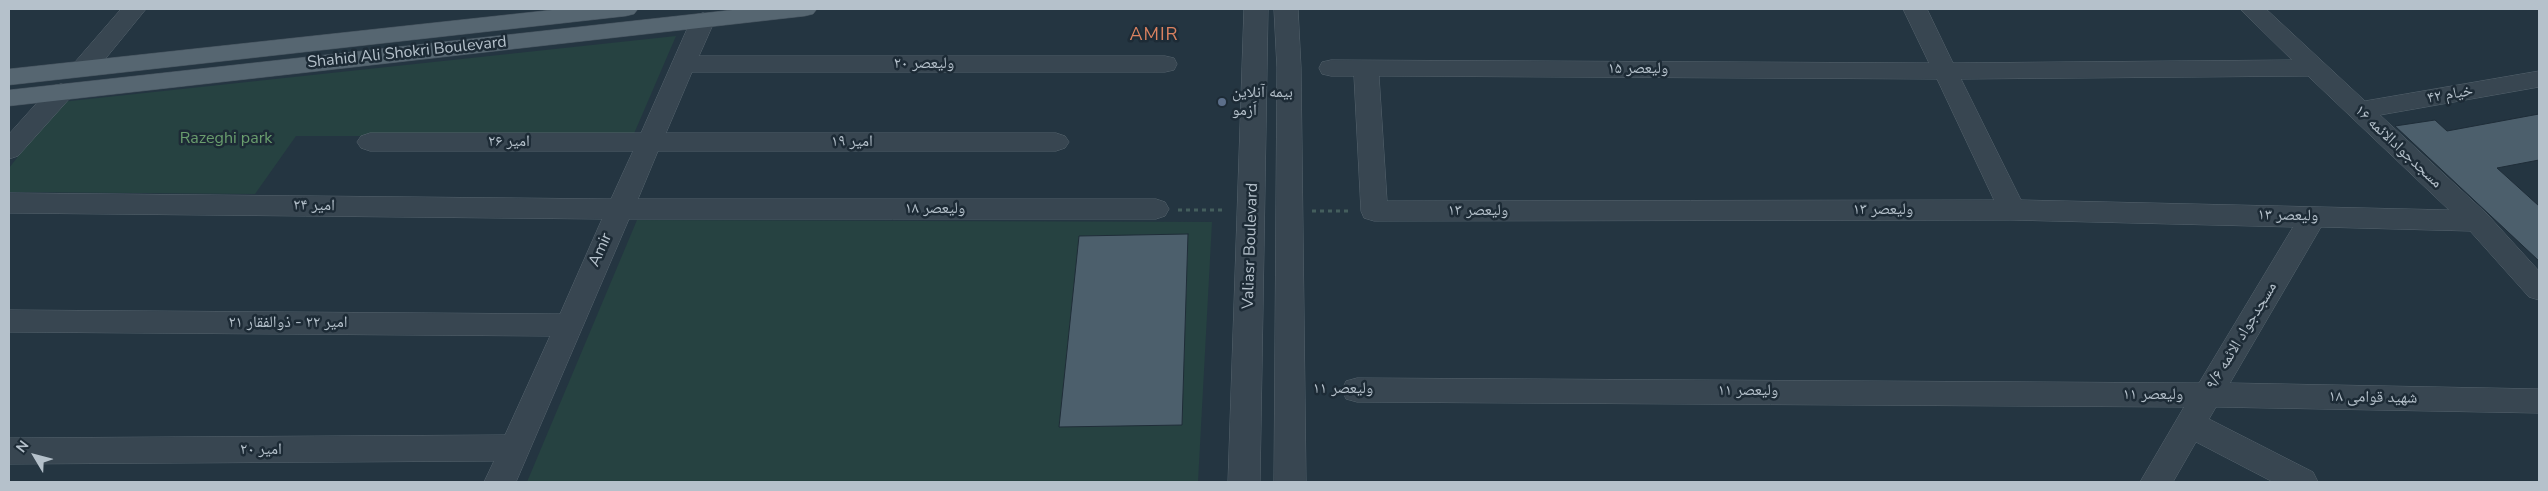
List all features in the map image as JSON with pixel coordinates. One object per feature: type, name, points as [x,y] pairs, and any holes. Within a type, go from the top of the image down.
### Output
[{"type":"main road","name":"Shahid Ali Shokri Boulevard","points":[[9,98],[417,42],[627,9]]},
{"type":"main road","name":"Shahid Ali Shokri Boulevard","points":[[9,77],[84,68],[703,20],[805,9]]},
{"type":"street","points":[[84,68],[134,9]]},
{"type":"street","name":"Valiasr Boulevard","points":[[1244,482],[1256,9]]},
{"type":"street","points":[[1286,9],[1289,68],[1290,482]]},
{"type":"street","points":[[1915,9],[2012,210]]},
{"type":"street","name":"مسجدجوادالائمه ۱۶","points":[[2252,9],[2477,221],[2539,289]]},
{"type":"street","name":"Amir","points":[[500,482],[682,64],[703,20]]},
{"type":"street","name":"ولیعصر ۲۰","points":[[682,64],[1165,64]]},
{"type":"street","name":"ولیعصر ۱۵","points":[[1331,68],[1945,71],[2315,68]]},
{"type":"street","points":[[1366,68],[1374,211]]},
{"type":"street","name":"خیام ۴۲","points":[[2360,110],[2539,79]]},
{"type":"street","points":[[9,150],[61,92]]},
{"type":"street","name":"امیر ۲۶","points":[[370,142],[648,143]]},
{"type":"street","name":"امیر ۱۹","points":[[648,143],[1056,142]]},
{"type":"street","name":"امیر ۲۴","points":[[9,202],[619,209]]},
{"type":"street","name":"ولیعصر ۱۸","points":[[619,209],[1156,210]]},
{"type":"street","name":"ولیعصر ۱۳","points":[[1374,211],[2012,210],[2477,221]]},
{"type":"street","name":"مسجدجواد الائمه ۹/۶","points":[[2156,482],[2206,395],[2314,217]]},
{"type":"street","name":"امیر ۲۲ - ذوالفقار ۲۱","points":[[9,321],[568,325]]},
{"type":"street","name":"ولیعصر ۱۱","points":[[1357,390],[2206,395]]},
{"type":"street","name":"شهید قوامی ۱۸","points":[[2206,395],[2539,400]]},
{"type":"street","points":[[2190,424],[2302,482]]},
{"type":"street","name":"امیر ۲۰","points":[[9,452],[514,448]]},
{"type":"path","points":[[1156,210],[1252,210]]},
{"type":"path","points":[[1289,212],[1374,211]]},
{"type":"path","name":"ولیعصر ۱۱","points":[[1290,390],[1357,390]]},
{"type":"green space","name":"Razeghi park","points":[[676,36],[633,136],[296,136],[255,194],[9,192],[9,168],[61,102]]},
{"type":"green space","points":[[637,220],[1212,222],[1198,482],[527,482]]},
{"type":"building","points":[[2539,114],[2539,160],[2497,168],[2539,206],[2539,261],[2395,126],[2435,120],[2447,131]]},
{"type":"building","points":[[1188,234],[1182,425],[1059,427],[1079,236]]},
{"type":"place","name":"بیمه آنلاین اَزمو","points":[[1222,102]]},
{"type":"district","name":"AMIR","points":[[1154,36]]}]
